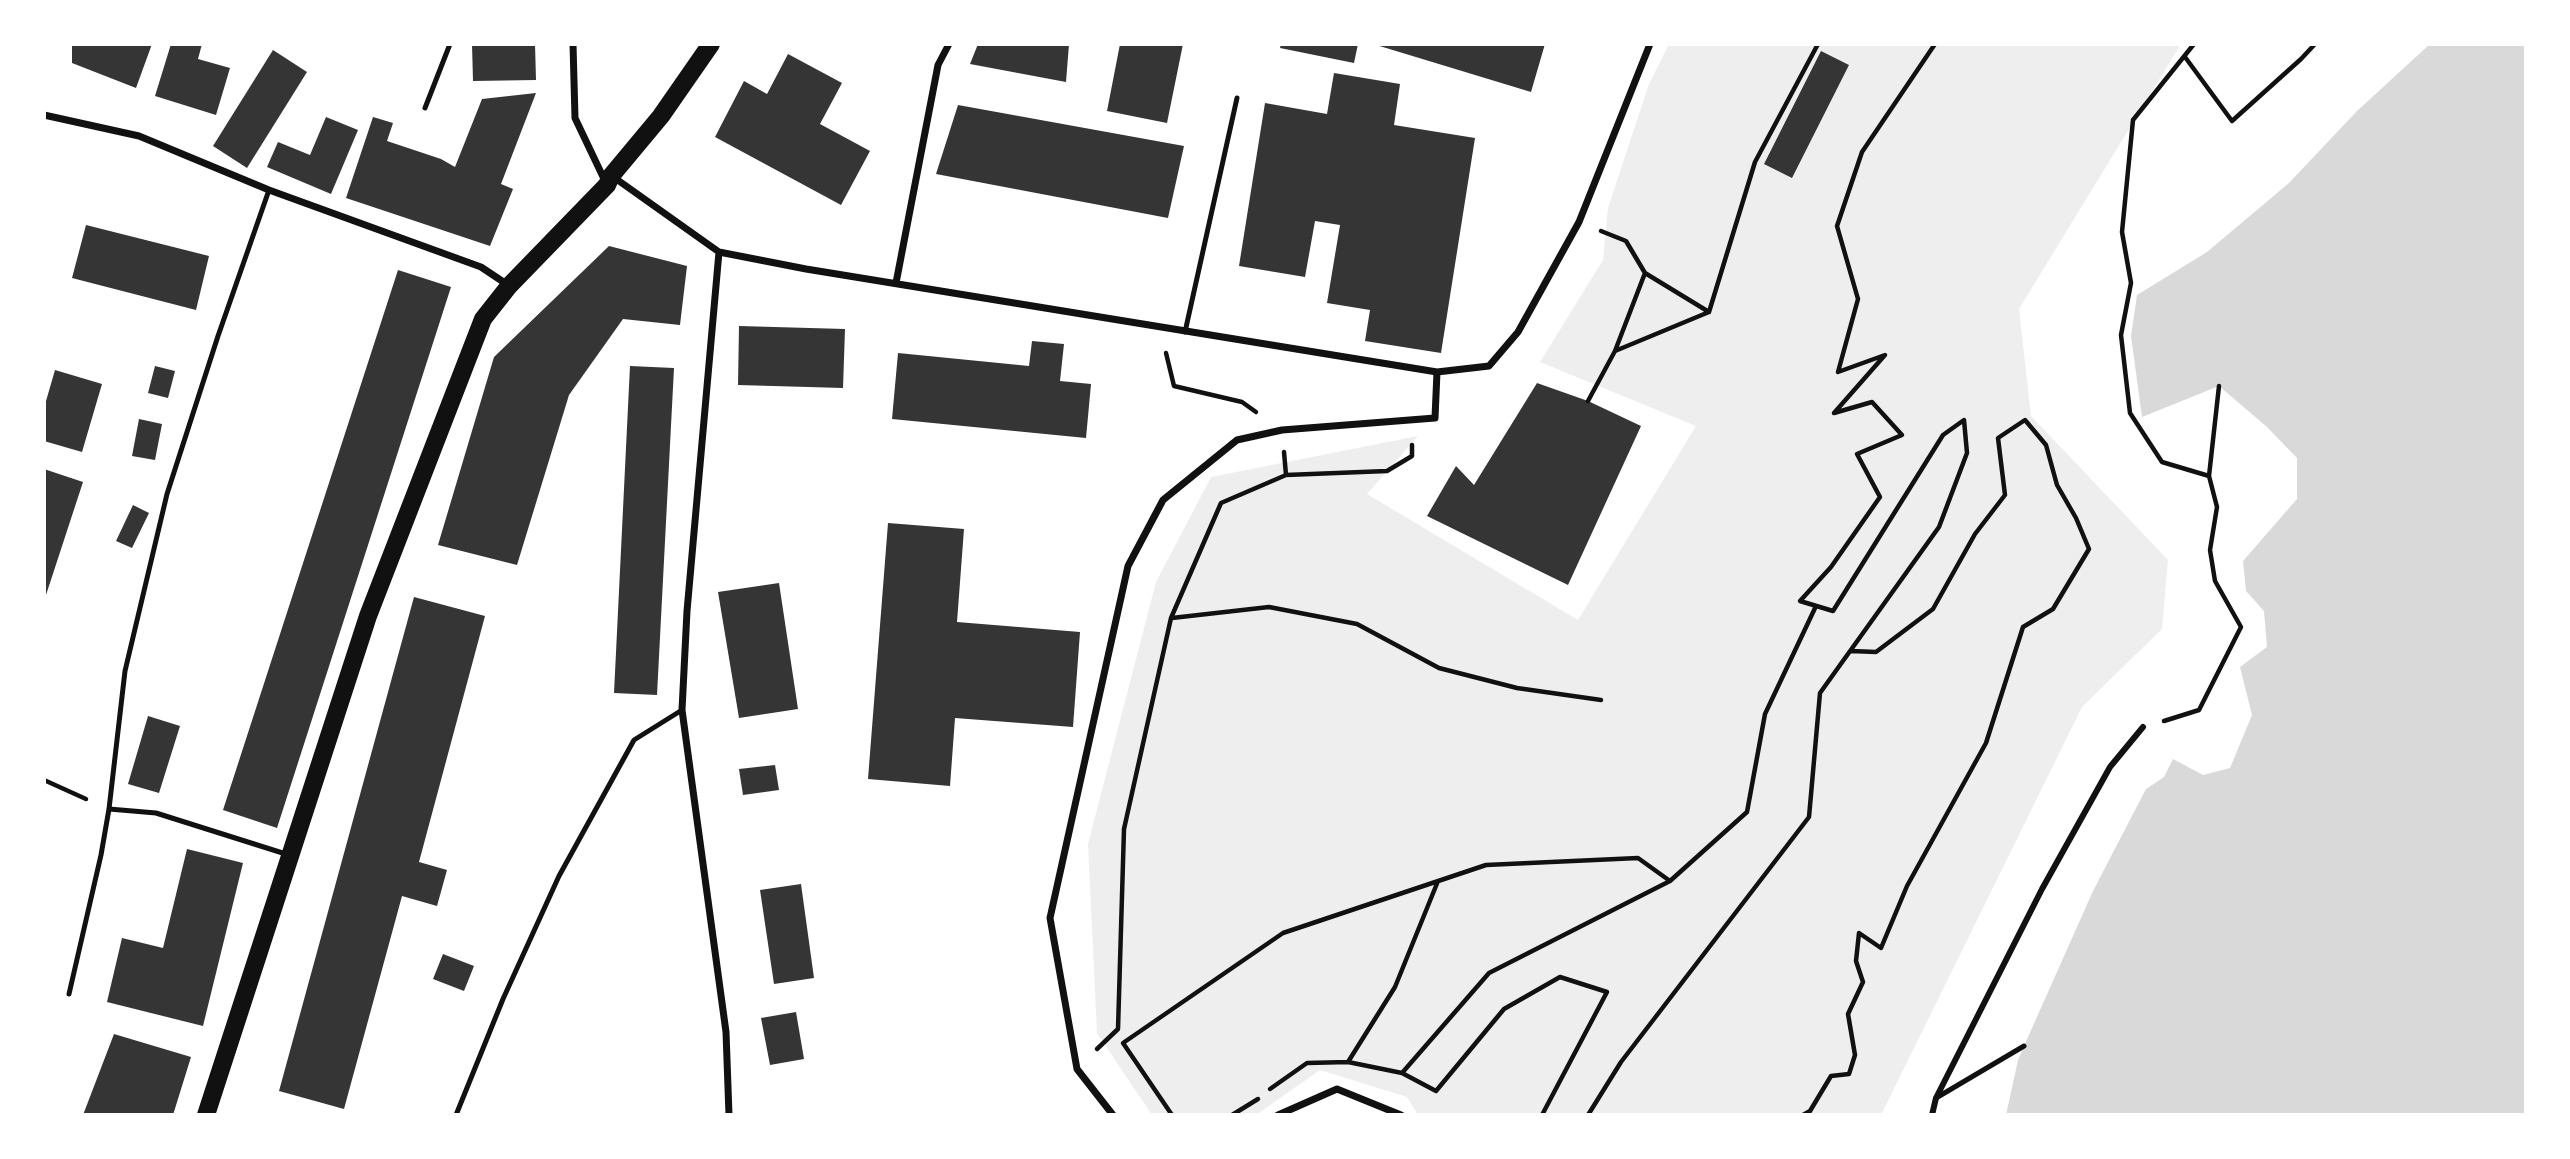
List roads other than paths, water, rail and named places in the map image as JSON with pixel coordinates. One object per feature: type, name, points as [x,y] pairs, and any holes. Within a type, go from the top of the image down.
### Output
[{"type":"main road","points":[[206,1115],[368,616],[483,319],[509,286],[609,180],[662,116],[711,44]]},
{"type":"street","points":[[573,44],[575,118],[609,180],[719,252],[806,270],[1437,372],[1489,366],[1518,332],[1579,222],[1650,44]]},
{"type":"street","points":[[896,283],[938,65],[949,44]]},
{"type":"street","points":[[44,115],[139,136],[269,190],[481,267],[509,286]]},
{"type":"street","points":[[719,252],[687,611],[682,710],[726,1032],[729,1115]]},
{"type":"street","points":[[1113,1115],[1077,1069],[1050,918],[1128,566],[1163,500],[1237,440],[1282,430],[1435,418],[1437,372]]},
{"type":"street","points":[[1932,1115],[1936,1098],[2042,888],[2110,766],[2143,727]]},
{"type":"street","points":[[1278,1115],[1337,1089],[1401,1115]]},
{"type":"lane","points":[[425,108],[450,44]]},
{"type":"lane","points":[[1185,332],[1237,98]]},
{"type":"lane","points":[[69,994],[99,867],[109,809],[125,671],[167,494],[269,190]]},
{"type":"lane","points":[[456,1115],[503,999],[559,876],[634,740],[682,710]]},
{"type":"lane","points":[[109,809],[156,813],[289,855]]},
{"type":"lane","points":[[1936,1098],[2024,1046]]}]
